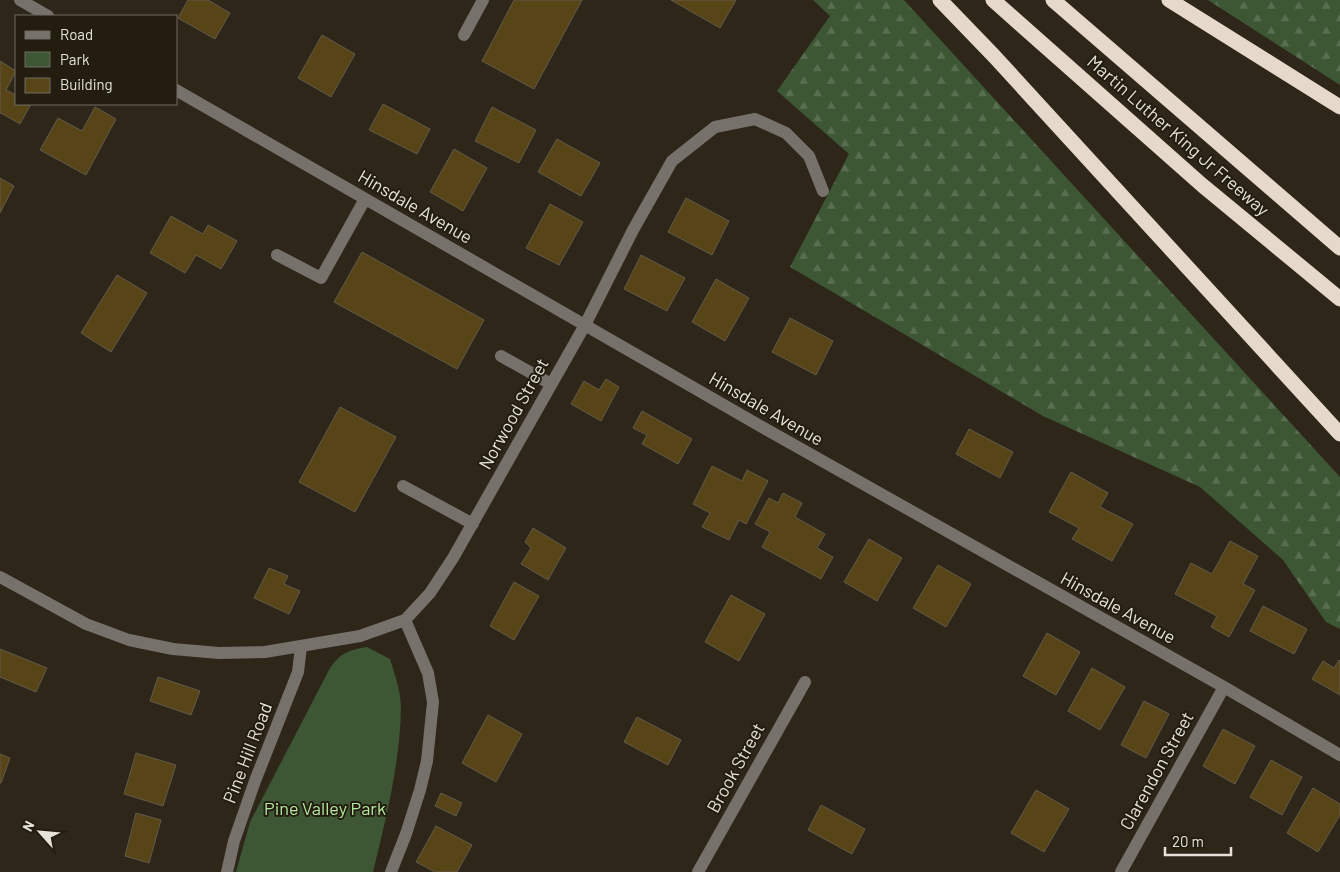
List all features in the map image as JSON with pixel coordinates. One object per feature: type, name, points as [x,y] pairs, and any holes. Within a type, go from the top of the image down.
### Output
[{"type":"highway","points":[[940,0],[1340,434]]},
{"type":"highway","name":"Martin Luther King Jr Freeway","points":[[993,0],[1202,185],[1340,298]]},
{"type":"highway","name":"Martin Luther King Jr Freeway","points":[[1052,0],[1340,248]]},
{"type":"highway","points":[[1169,0],[1340,107]]},
{"type":"street","points":[[20,0],[46,15]]},
{"type":"street","points":[[464,35],[483,0]]},
{"type":"street","name":"Hinsdale Avenue","points":[[178,91],[762,427],[1340,754]]},
{"type":"street","name":"Norwood Street","points":[[404,620],[430,593],[473,524],[585,325],[633,230],[672,161],[715,127],[755,119],[786,133],[809,156],[823,190]]},
{"type":"street","points":[[278,255],[320,278],[366,199]]},
{"type":"street","points":[[501,356],[551,384]]},
{"type":"street","points":[[402,486],[473,524]]},
{"type":"street","points":[[0,577],[86,624],[129,640],[173,650],[219,653],[264,652],[360,636],[404,620],[428,673],[432,702],[427,761],[422,783],[406,834],[391,872]]},
{"type":"street","name":"Pine Hill Road","points":[[227,872],[234,842],[255,781],[298,672],[301,647]]},
{"type":"street","name":"Brook Street","points":[[698,872],[805,682]]},
{"type":"street","name":"Clarendon Street","points":[[1120,872],[1224,687]]},
{"type":"green space","points":[[813,0],[904,0],[1340,477],[1340,629],[1326,622],[1283,560],[1200,487],[1043,416],[790,267],[849,154],[777,91],[830,16]]},
{"type":"green space","points":[[1208,0],[1340,0],[1340,85]]},
{"type":"green space","name":"Pine Valley Park","points":[[367,647],[390,659],[401,702],[395,770],[373,872],[236,872],[250,822],[330,668],[346,653]]},
{"type":"building","points":[[188,0],[208,0],[230,13],[215,39],[178,18]]},
{"type":"building","points":[[514,0],[582,0],[534,89],[482,61]]},
{"type":"building","points":[[671,0],[736,0],[720,28]]},
{"type":"building","points":[[322,35],[355,54],[331,97],[298,78]]},
{"type":"building","points":[[0,61],[15,70],[6,90],[15,94],[15,105],[30,105],[20,124],[0,114]]},
{"type":"building","points":[[383,104],[430,129],[417,154],[369,130]]},
{"type":"building","points":[[95,107],[116,119],[86,175],[40,150],[58,118],[82,131]]},
{"type":"building","points":[[492,107],[536,130],[519,163],[475,141]]},
{"type":"building","points":[[557,139],[600,163],[581,196],[538,172]]},
{"type":"building","points":[[454,149],[487,168],[463,211],[430,192]]},
{"type":"building","points":[[0,178],[14,186],[0,213]]},
{"type":"building","points":[[686,198],[729,221],[712,255],[668,232]]},
{"type":"building","points":[[550,204],[583,222],[559,265],[526,248]]},
{"type":"building","points":[[171,216],[203,234],[208,225],[237,241],[221,269],[196,255],[185,273],[150,253]]},
{"type":"building","points":[[362,252],[484,320],[457,369],[334,302]]},
{"type":"building","points":[[641,255],[685,278],[667,311],[624,289]]},
{"type":"building","points":[[117,275],[147,293],[111,352],[81,333]]},
{"type":"building","points":[[716,279],[749,298],[725,341],[692,322]]},
{"type":"building","points":[[790,318],[833,341],[816,375],[772,352]]},
{"type":"building","points":[[606,379],[619,387],[601,421],[571,404],[584,381],[599,390]]},
{"type":"building","points":[[340,407],[396,437],[355,512],[299,482]]},
{"type":"building","points":[[642,411],[692,439],[678,464],[642,444],[647,435],[633,428]]},
{"type":"building","points":[[969,429],[1013,452],[1000,478],[956,454]]},
{"type":"building","points":[[712,466],[742,481],[747,470],[768,481],[746,524],[739,520],[729,540],[702,527],[710,513],[693,504]]},
{"type":"building","points":[[1071,472],[1108,493],[1100,507],[1133,524],[1112,561],[1072,539],[1079,528],[1049,512]]},
{"type":"building","points":[[783,493],[802,503],[795,517],[825,534],[817,548],[833,557],[821,579],[762,547],[770,532],[755,524],[769,498],[778,503]]},
{"type":"building","points":[[533,528],[566,548],[548,580],[521,564],[531,548],[525,542]]},
{"type":"building","points":[[869,539],[902,558],[877,601],[844,582]]},
{"type":"building","points":[[1230,541],[1258,556],[1243,584],[1255,590],[1229,637],[1211,627],[1217,616],[1175,594],[1191,563],[1212,574]]},
{"type":"building","points":[[938,565],[971,584],[946,627],[913,608]]},
{"type":"building","points":[[269,568],[288,576],[284,584],[300,591],[289,614],[254,598]]},
{"type":"building","points":[[514,582],[539,596],[514,640],[490,626]]},
{"type":"building","points":[[731,595],[765,614],[739,661],[705,642]]},
{"type":"building","points":[[1263,606],[1307,629],[1294,654],[1250,631]]},
{"type":"building","points":[[1047,633],[1080,652],[1056,695],[1023,676]]},
{"type":"building","points":[[0,649],[47,668],[36,692],[0,677]]},
{"type":"building","points":[[1339,660],[1340,695],[1312,679],[1323,661],[1334,668]]},
{"type":"building","points":[[1092,668],[1125,687],[1100,730],[1068,711]]},
{"type":"building","points":[[158,677],[200,691],[191,715],[150,701]]},
{"type":"building","points":[[1144,701],[1169,714],[1146,758],[1121,745]]},
{"type":"building","points":[[488,715],[522,734],[496,782],[462,763]]},
{"type":"building","points":[[637,717],[681,740],[668,765],[624,742]]},
{"type":"building","points":[[1223,729],[1255,746],[1235,784],[1203,766]]},
{"type":"building","points":[[136,753],[176,765],[163,806],[124,794]]},
{"type":"building","points":[[0,754],[10,758],[1,783],[0,783]]},
{"type":"building","points":[[1271,760],[1302,777],[1282,815],[1250,797]]},
{"type":"building","points":[[1313,788],[1340,804],[1340,815],[1318,852],[1287,833]]},
{"type":"building","points":[[1036,790],[1069,809],[1044,852],[1011,833]]},
{"type":"building","points":[[441,793],[462,803],[456,816],[435,806]]},
{"type":"building","points":[[821,805],[865,829],[852,854],[808,830]]},
{"type":"building","points":[[136,813],[161,820],[149,863],[125,856]]},
{"type":"building","points":[[436,826],[472,845],[457,872],[435,872],[416,862]]}]
